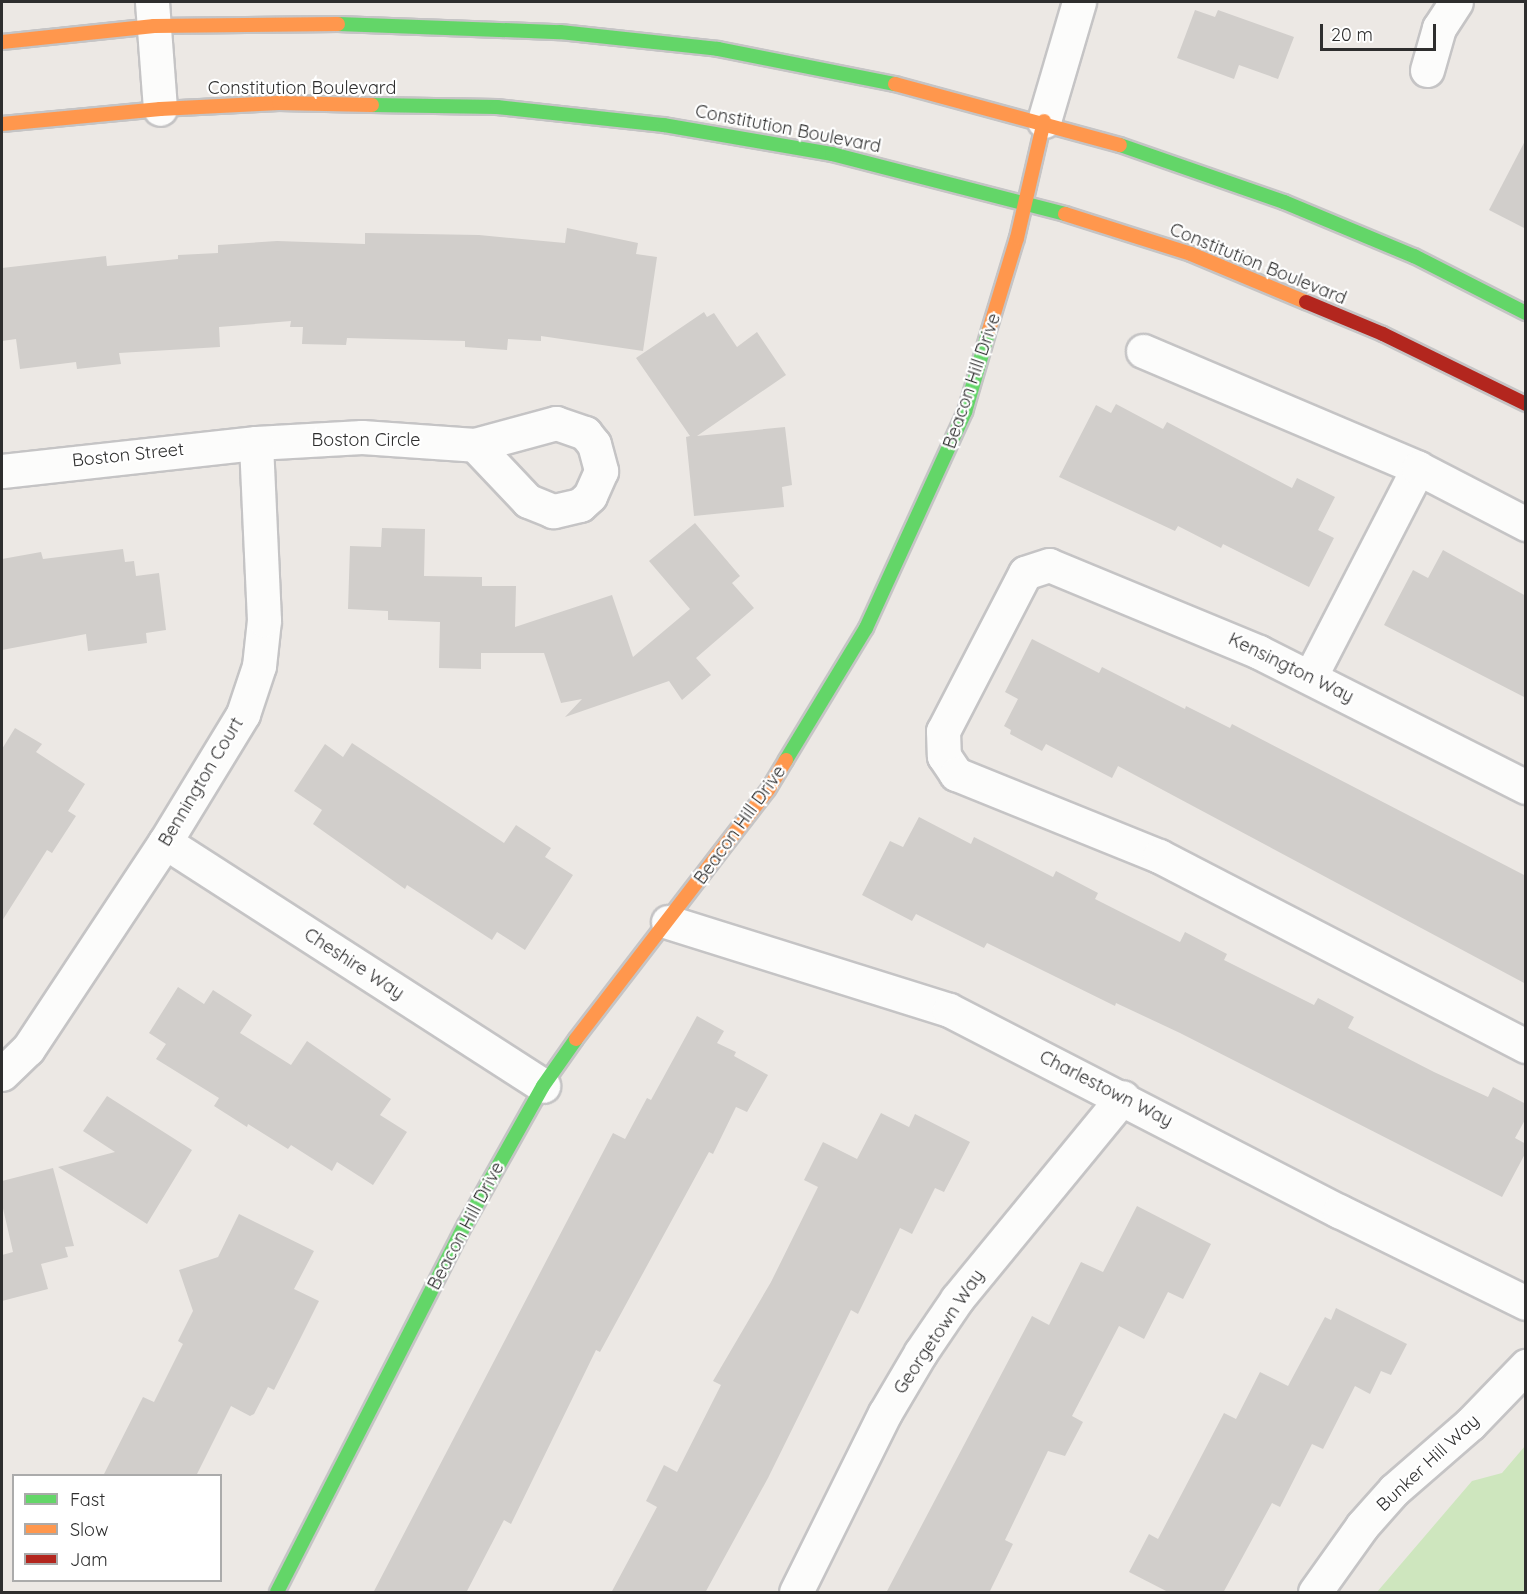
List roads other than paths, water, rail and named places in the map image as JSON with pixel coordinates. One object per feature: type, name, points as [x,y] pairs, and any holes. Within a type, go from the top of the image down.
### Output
[{"type":"main road","points":[[2,42],[153,14],[583,34],[718,49],[865,77],[1044,121],[1158,156],[1284,202],[1413,256],[1526,313]]},
{"type":"main road","name":"Constitution Boulevard","points":[[2,124],[159,109],[279,103],[509,108],[663,125],[832,154],[1025,201],[1191,254],[1383,334],[1526,404]]},
{"type":"main road","name":"Beacon Hill Drive","points":[[277,1593],[465,1225],[543,1086],[592,1016],[668,922],[768,790],[866,628],[965,412],[1025,201],[1044,121]]},
{"type":"street","name":"Beacon Hill Drive","points":[[1044,121],[1079,2]]},
{"type":"street","points":[[1427,70],[1439,28],[1456,2]]},
{"type":"street","points":[[153,14],[159,109]]},
{"type":"street","points":[[1143,351],[1418,468],[1526,524]]},
{"type":"street","name":"Boston Circle","points":[[256,442],[362,437],[475,445]]},
{"type":"street","name":"Boston Street","points":[[2,471],[256,442]]},
{"type":"street","name":"Bennington Court","points":[[2,1074],[27,1049],[165,842],[243,714],[259,666],[264,588],[256,442]]},
{"type":"street","points":[[1311,677],[1418,468]]},
{"type":"street","name":"Kensington Way","points":[[1526,787],[1311,677],[1207,628],[1049,565],[1032,567],[1025,573],[946,719],[943,731],[944,756],[956,774],[1159,856],[1526,1046]]},
{"type":"street","name":"Cheshire Way","points":[[165,842],[543,1086]]},
{"type":"street","name":"Charlestown Way","points":[[668,922],[949,1010],[1123,1097],[1339,1211],[1526,1303]]},
{"type":"street","name":"Georgetown Way","points":[[796,1593],[885,1413],[921,1352],[957,1299],[1123,1097]]},
{"type":"street","name":"Bunker Hill Way","points":[[1315,1593],[1362,1526],[1394,1490],[1470,1424],[1526,1366]]}]
